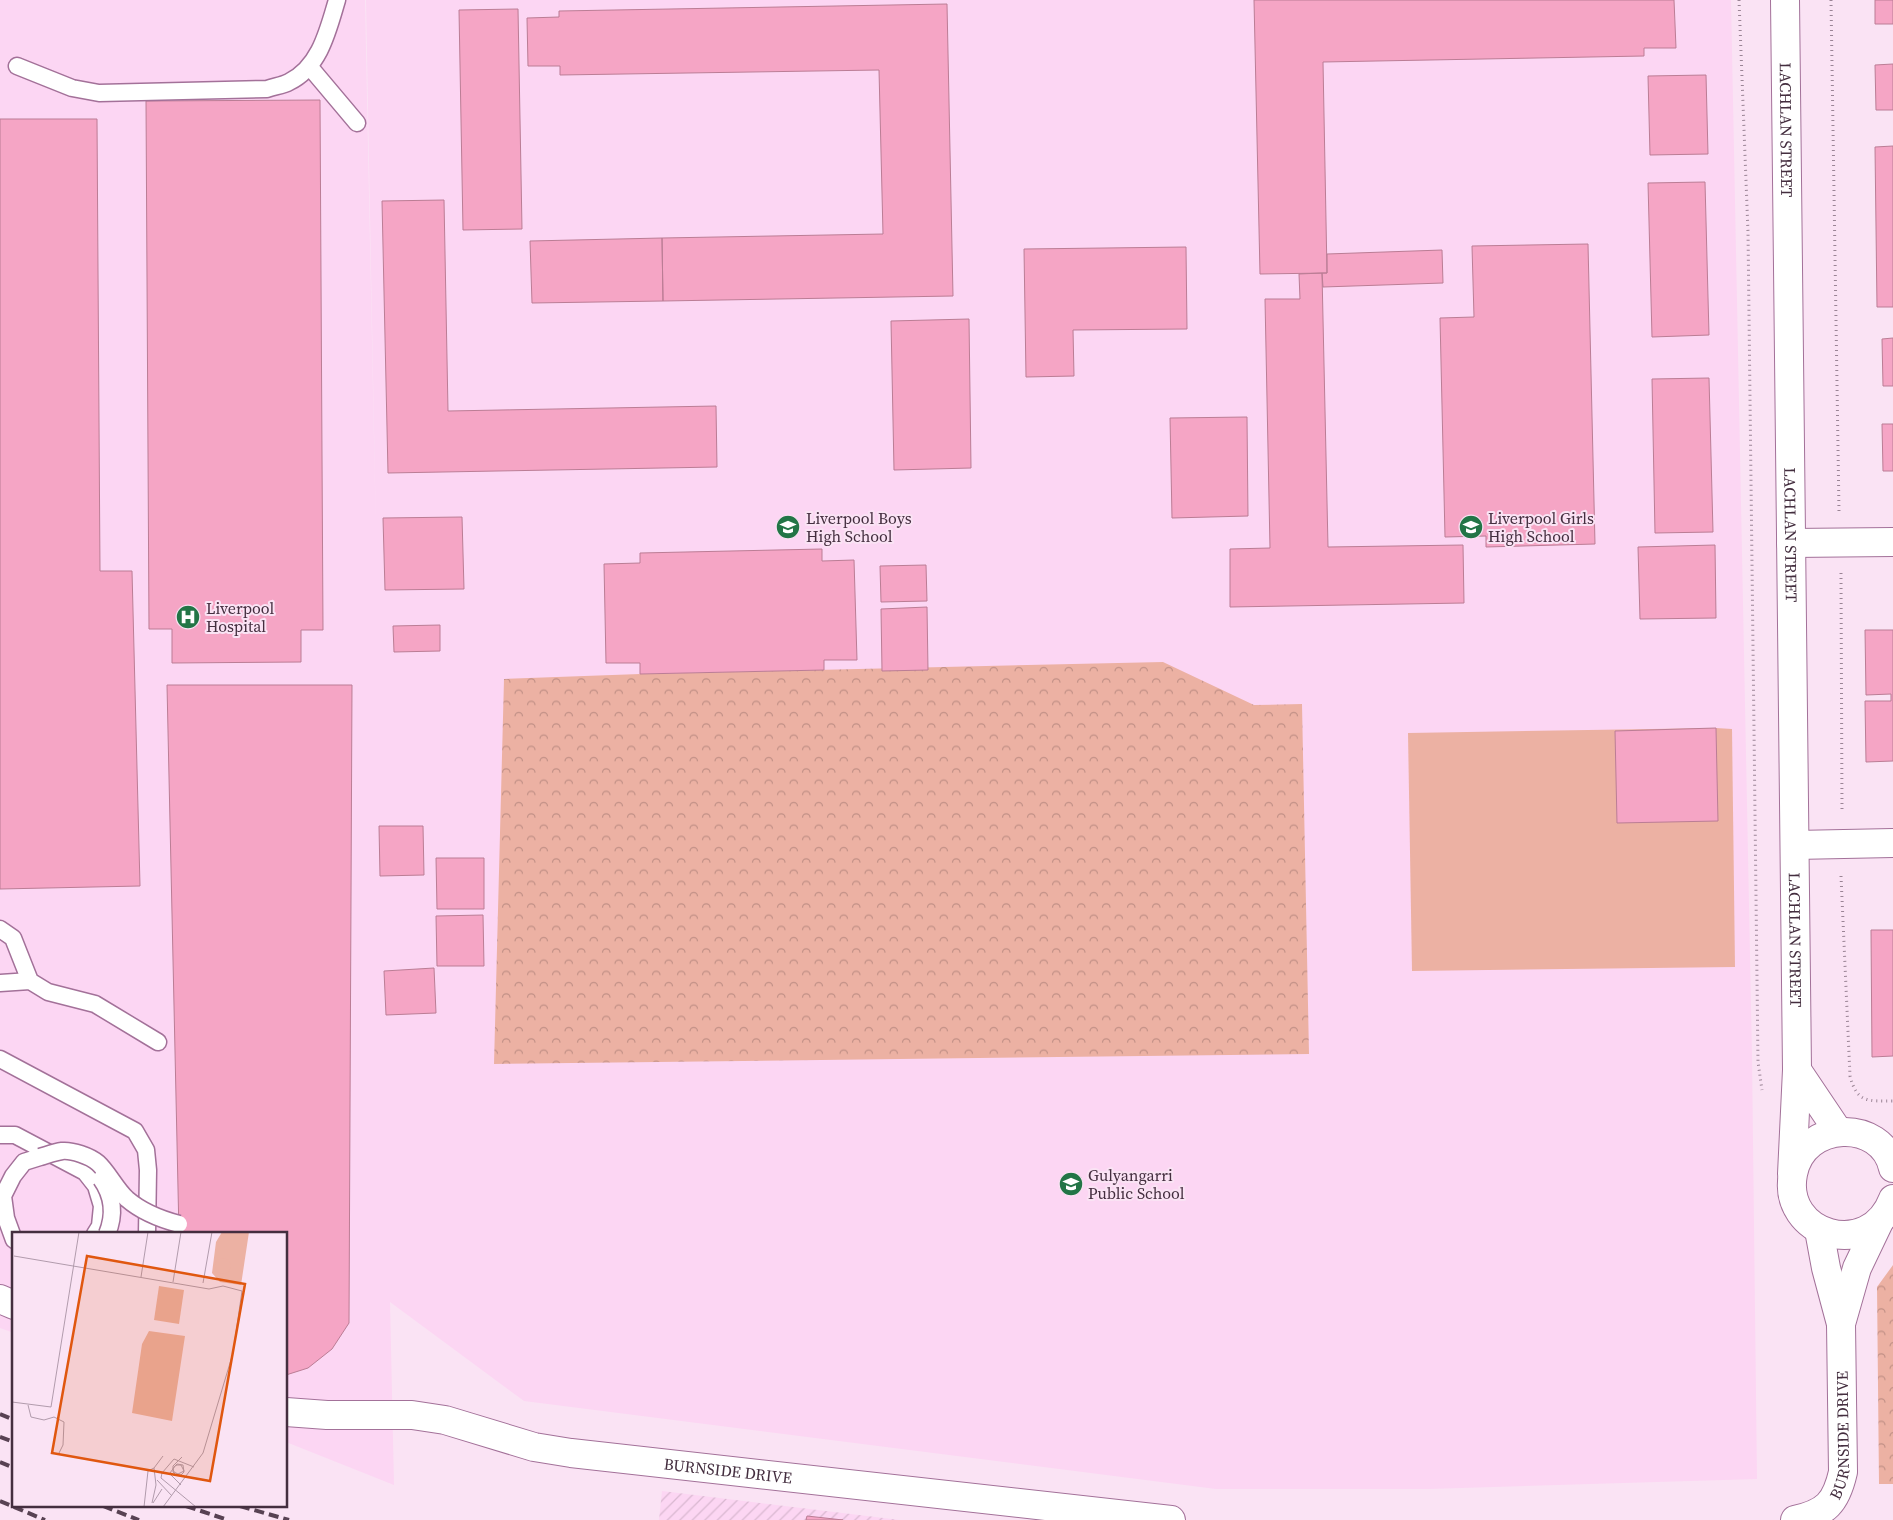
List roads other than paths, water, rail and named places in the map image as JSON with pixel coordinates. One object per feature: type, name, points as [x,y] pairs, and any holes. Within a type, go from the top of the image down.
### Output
[{"type":"street","name":"LACHLAN STREET","points":[[1785,0],[1798,1070],[1792,1191],[1797,1207],[1806,1220],[1819,1230]]},
{"type":"street","points":[[1791,543],[1893,542]]},
{"type":"street","points":[[1795,845],[1893,844]]},
{"type":"street","points":[[1798,1070],[1838,1132]]},
{"type":"street","points":[[1792,1174],[1798,1158],[1808,1146],[1822,1136],[1838,1132],[1855,1132],[1882,1139],[1884,1150],[1893,1168]]},
{"type":"street","name":"BURNSIDE DRIVE","points":[[1841,1324],[1857,1268],[1879,1222],[1889,1210],[1893,1199]]},
{"type":"street","points":[[1819,1230],[1834,1235],[1850,1235],[1865,1231],[1879,1222]]},
{"type":"street","name":"BURNSIDE DRIVE","points":[[1795,1520],[1812,1516],[1828,1506],[1838,1492],[1843,1472],[1841,1324],[1826,1268],[1819,1230]]},
{"type":"street","points":[[0,1299],[12,1304]]},
{"type":"street","name":"BURNSIDE DRIVE","points":[[288,1412],[327,1415],[412,1415],[445,1420],[534,1447],[1172,1520]]},
{"type":"lane","points":[[17,66],[72,88],[100,93],[266,89],[289,82],[309,66],[325,41],[337,0]]},
{"type":"lane","points":[[309,66],[357,123]]},
{"type":"lane","points":[[0,929],[13,938],[30,981]]},
{"type":"lane","points":[[0,983],[30,981],[48,992],[95,1004],[158,1042]]},
{"type":"lane","points":[[0,1059],[135,1131],[146,1150],[148,1186],[147,1232]]},
{"type":"lane","points":[[0,1135],[15,1135],[85,1172],[96,1186],[102,1206],[100,1226],[96,1232]]},
{"type":"lane","points":[[12,1234],[6,1218],[3,1196],[12,1176],[24,1162],[64,1150],[81,1154],[98,1163],[127,1199],[144,1211],[158,1218],[179,1224]]},
{"type":"lane","points":[[15,1232],[10,1215],[10,1199],[16,1183],[24,1170],[35,1163],[50,1159],[71,1158],[83,1162],[97,1174],[107,1188],[112,1205],[111,1223],[108,1232]]},
{"type":"railway","points":[[0,1414],[12,1419]]},
{"type":"railway","points":[[0,1437],[12,1441]]},
{"type":"railway","points":[[0,1462],[12,1467]]},
{"type":"railway","points":[[0,1501],[12,1506]]},
{"type":"railway","points":[[17,1508],[45,1520]]},
{"type":"railway","points":[[108,1508],[139,1520]]},
{"type":"railway","points":[[192,1508],[228,1520]]},
{"type":"railway","points":[[247,1508],[289,1520]]},
{"type":"place","name":"Liverpool Boys High School","points":[[788,527]]},
{"type":"place","name":"Liverpool Girls High School","points":[[1471,527]]},
{"type":"place","name":"Liverpool Hospital","points":[[188,617]]},
{"type":"place","name":"Gulyangarri Public School","points":[[1071,1184]]}]
